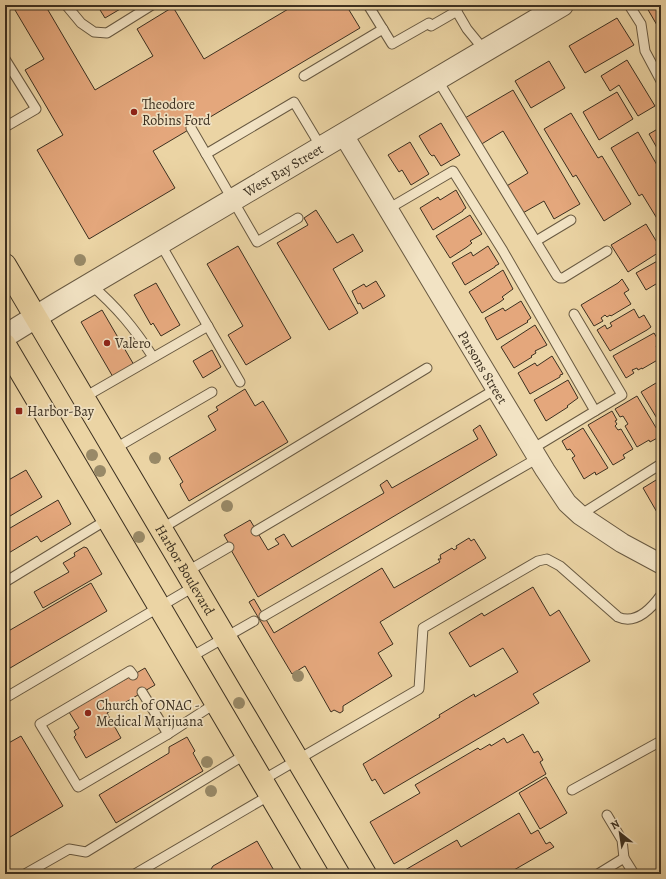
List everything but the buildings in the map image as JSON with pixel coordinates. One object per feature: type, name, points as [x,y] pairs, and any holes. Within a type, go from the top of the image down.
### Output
[{"type":"main road","name":"Harbor Boulevard","points":[[5,265],[365,874]]},
{"type":"main road","points":[[5,345],[317,874]]},
{"type":"street","name":"West Bay Street","points":[[5,336],[35,316],[562,5]]},
{"type":"street","name":"Parsons Street","points":[[343,134],[535,454],[567,503],[580,514],[622,543],[661,564]]},
{"type":"lane","points":[[66,5],[81,23],[94,32],[107,33],[152,5]]},
{"type":"lane","points":[[368,5],[392,44],[430,25],[455,8],[467,29],[485,50]]},
{"type":"lane","points":[[630,5],[641,24],[645,51],[661,81]]},
{"type":"lane","points":[[304,76],[383,29]]},
{"type":"lane","points":[[5,58],[36,109],[5,127]]},
{"type":"lane","points":[[437,79],[560,278],[607,251]]},
{"type":"lane","points":[[206,154],[294,102],[321,147]]},
{"type":"lane","points":[[191,128],[257,242],[298,218]]},
{"type":"lane","points":[[388,209],[453,171],[503,251],[595,411]]},
{"type":"lane","points":[[536,241],[571,220]]},
{"type":"lane","points":[[160,242],[240,382]]},
{"type":"lane","points":[[90,284],[107,298],[125,318],[136,331],[153,357]]},
{"type":"lane","points":[[264,616],[535,454],[595,411],[622,395],[574,314]]},
{"type":"lane","points":[[83,398],[208,326]]},
{"type":"lane","points":[[161,530],[426,368]]},
{"type":"lane","points":[[256,531],[496,389]]},
{"type":"lane","points":[[114,449],[212,392]]},
{"type":"lane","points":[[580,514],[661,464]]},
{"type":"lane","points":[[5,582],[108,519]]},
{"type":"lane","points":[[5,698],[159,607],[229,547]]},
{"type":"lane","points":[[135,874],[266,788],[297,760],[419,689],[423,628],[538,561],[547,559],[560,566],[618,617],[625,620],[635,618],[646,613],[661,595]]},
{"type":"lane","points":[[189,658],[254,621]]},
{"type":"lane","points":[[133,675],[130,671],[40,724],[78,787],[216,704]]},
{"type":"lane","points":[[142,692],[168,734]]},
{"type":"lane","points":[[572,790],[661,741]]},
{"type":"lane","points":[[25,874],[69,848],[86,852],[246,754]]},
{"type":"lane","points":[[607,815],[622,840],[624,858],[634,874]]},
{"type":"lane","points":[[598,874],[624,858]]},
{"type":"place","name":"Theodore Robins Ford","points":[[134,112]]},
{"type":"place","name":"Valero","points":[[107,343]]},
{"type":"place","name":"Harbor-Bay","points":[[19,411]]},
{"type":"place","name":"Church of ONAC - Medical Marijuana","points":[[88,713]]}]
